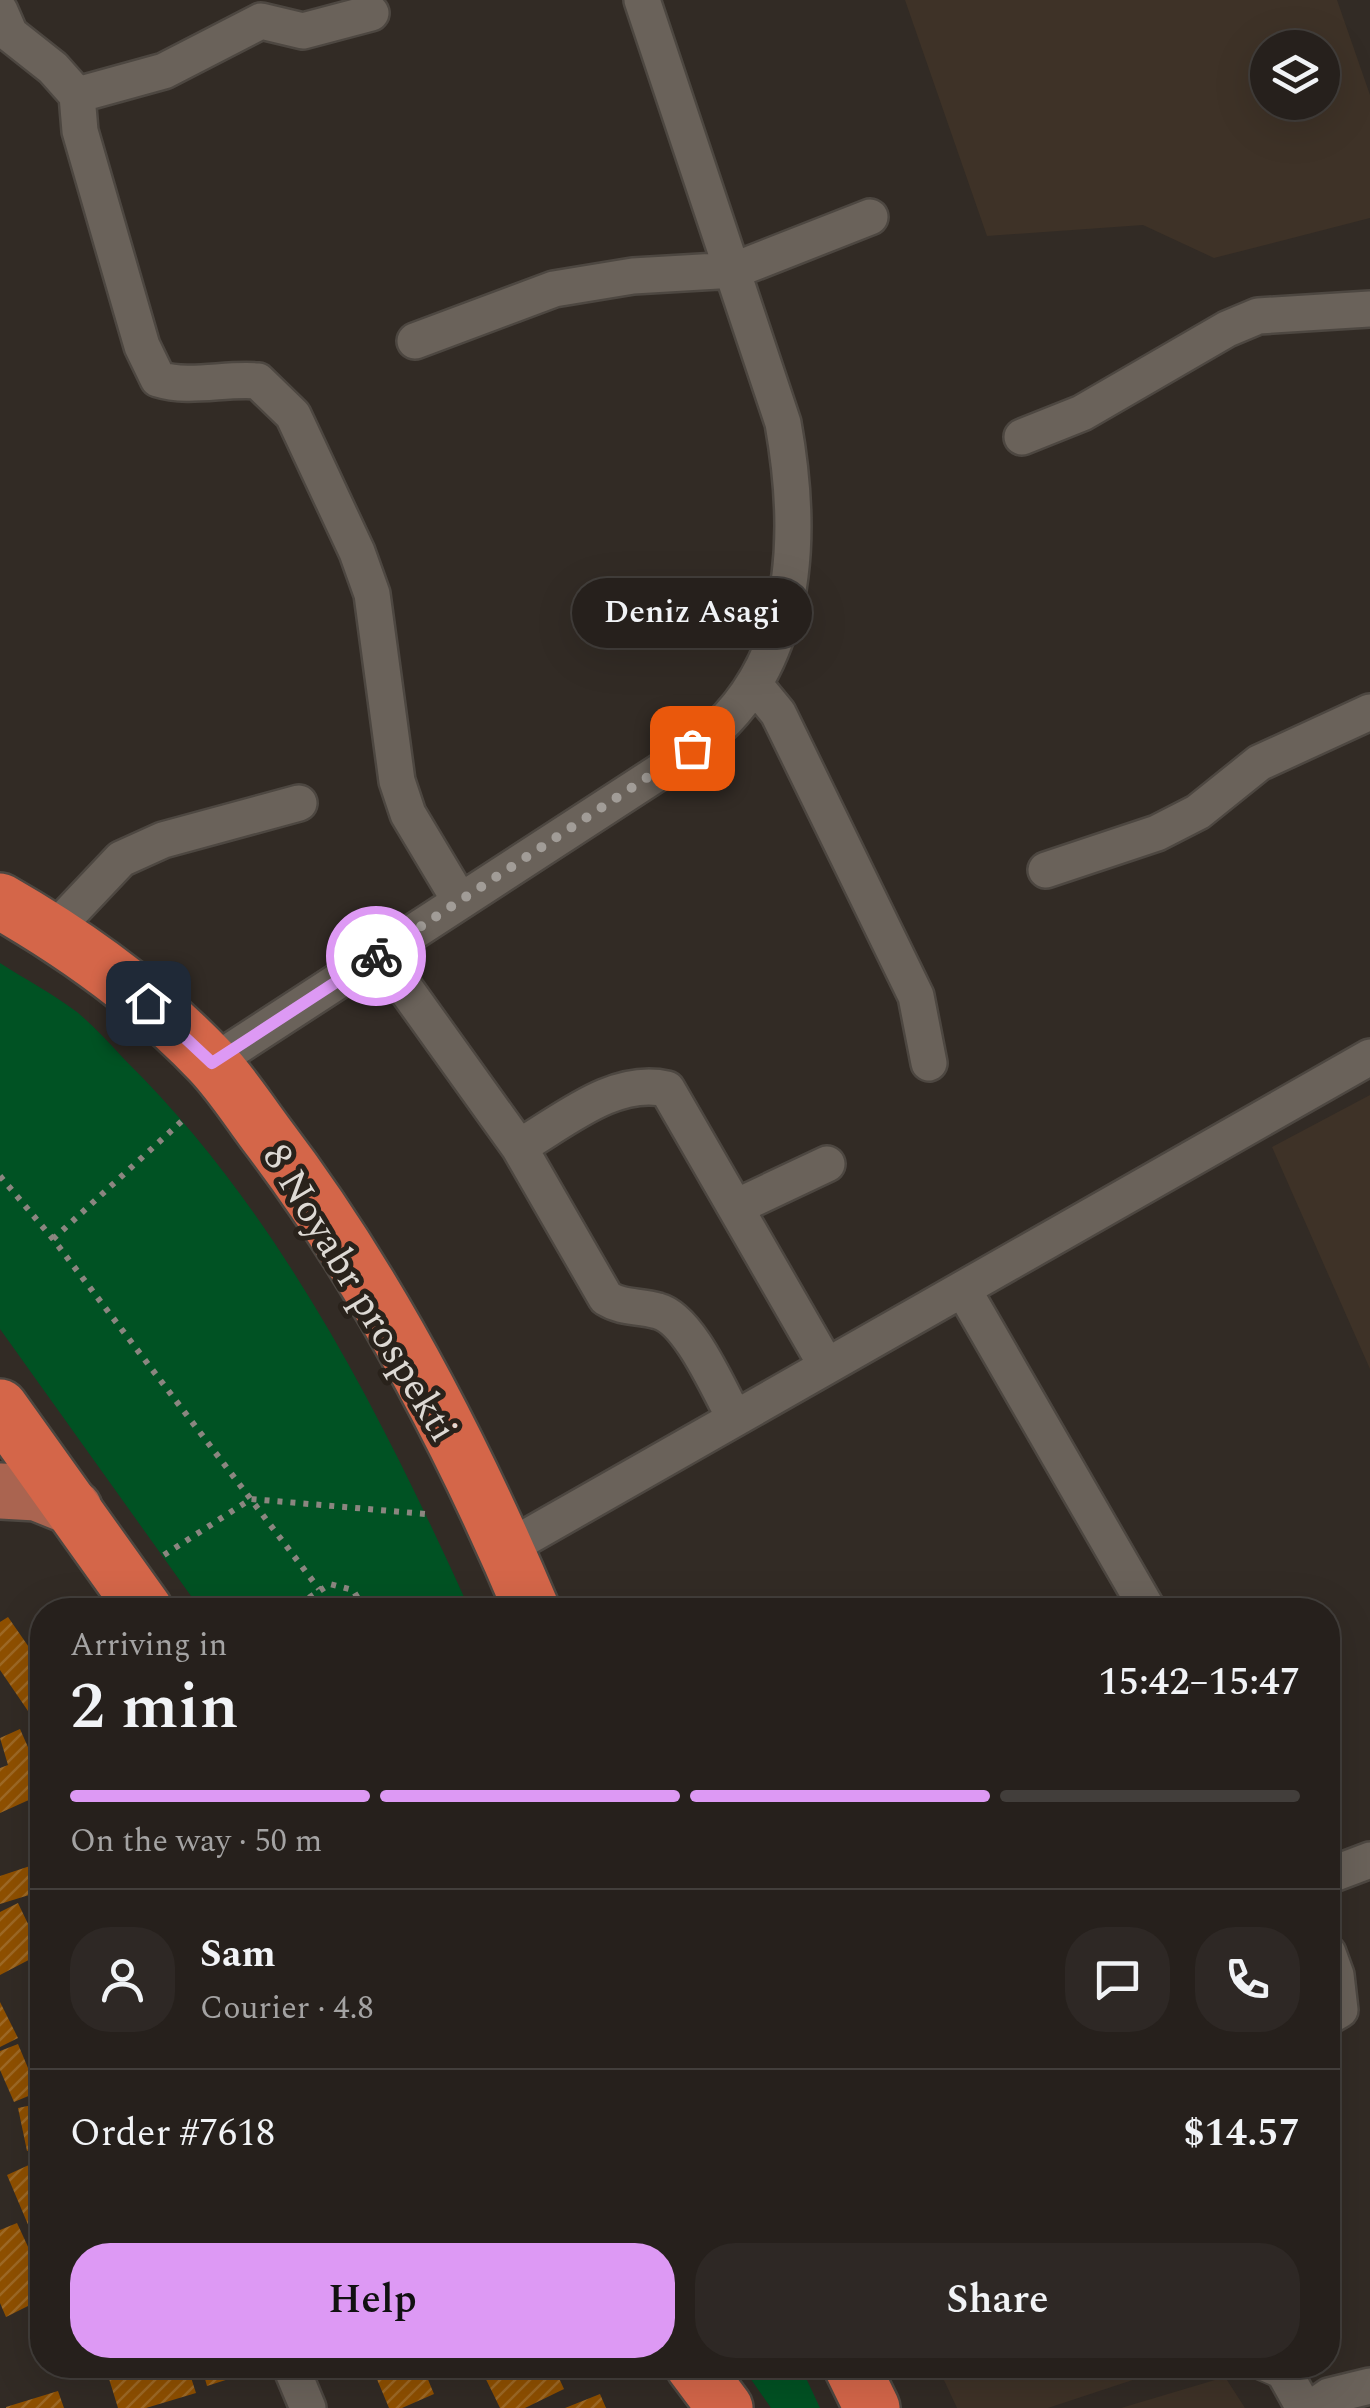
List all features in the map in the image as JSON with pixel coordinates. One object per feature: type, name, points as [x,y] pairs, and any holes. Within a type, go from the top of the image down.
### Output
[{"type":"highway","name":"8 Noyabr prospekti","points":[[0,900],[107,968],[212,1063],[300,1179],[363,1278],[452,1439],[527,1598]]},
{"type":"highway","points":[[0,1407],[137,1598]]},
{"type":"highway","points":[[506,1549],[517,1598]]},
{"type":"highway","points":[[703,2378],[725,2408]]},
{"type":"highway","points":[[857,2378],[872,2408]]},
{"type":"main road","points":[[0,1491],[37,1493],[74,1508]]},
{"type":"street","points":[[212,1063],[667,767],[717,729],[754,685],[774,642],[791,584],[795,490],[783,424],[735,270],[642,0]]},
{"type":"street","points":[[0,11],[10,34],[53,68],[77,95],[80,131],[142,346],[158,379],[179,386],[225,378],[258,380],[293,415],[372,594],[397,781],[408,814],[460,901]]},
{"type":"street","points":[[77,95],[164,71],[257,11],[304,31],[371,14]]},
{"type":"street","points":[[416,341],[554,288],[633,276],[735,270],[870,217]]},
{"type":"street","points":[[1022,437],[1082,413],[1227,329],[1258,316],[1370,309]]},
{"type":"street","points":[[754,685],[778,713],[886,928],[916,996],[929,1063]]},
{"type":"street","points":[[1046,870],[1157,834],[1198,812],[1260,763],[1370,712]]},
{"type":"street","points":[[53,932],[122,858],[163,840],[300,804]]},
{"type":"street","points":[[380,953],[519,1148],[606,1298],[622,1308],[659,1311],[680,1322],[734,1417]]},
{"type":"street","points":[[506,1549],[1370,1057]]},
{"type":"street","points":[[519,1148],[623,1087],[643,1083],[668,1089],[826,1365]]},
{"type":"street","points":[[736,1207],[827,1164]]},
{"type":"street","points":[[964,1290],[1141,1598]]},
{"type":"street","points":[[1340,1871],[1370,1860]]},
{"type":"street","points":[[295,2378],[308,2408]]},
{"type":"street","points":[[1312,2408],[1329,2396],[1370,2386]]},
{"type":"path","points":[[53,1239],[184,1120]]},
{"type":"path","points":[[0,1176],[53,1239],[319,1589]]},
{"type":"path","points":[[163,1556],[251,1499],[426,1514]]},
{"type":"path","points":[[313,1598],[319,1589],[342,1585],[361,1598]]},
{"type":"shaded area","points":[[905,0],[1337,0],[1370,95],[1370,218],[1214,258],[1143,225],[987,236]]},
{"type":"shaded area","points":[[1370,1095],[1370,1369],[1272,1147]]},
{"type":"shaded area","points":[[943,2378],[1139,2378],[1048,2408],[957,2408]]},
{"type":"shaded area","points":[[1226,2378],[1245,2408],[1121,2408]]},
{"type":"green space","points":[[0,963],[90,1023],[180,1119],[232,1182],[279,1249],[363,1391],[464,1598],[192,1598],[0,1329]]},
{"type":"green space","points":[[750,2378],[806,2378],[820,2408],[771,2408]]},
{"type":"building","points":[[8,1617],[30,1649],[28,1711],[0,1670],[0,1622]]},
{"type":"building","points":[[20,1729],[30,1752],[30,1799],[0,1813],[0,1768],[8,1765],[0,1738]]},
{"type":"building","points":[[30,1866],[30,1895],[0,1904],[0,1876]]},
{"type":"building","points":[[18,1903],[30,1928],[30,1959],[0,1975],[0,1912]]},
{"type":"building","points":[[0,2002],[18,2038],[0,2047]]},
{"type":"building","points":[[18,2044],[30,2073],[30,2095],[14,2102],[0,2070],[0,2051]]},
{"type":"building","points":[[30,2106],[30,2150],[27,2151],[18,2108]]},
{"type":"building","points":[[30,2164],[29,2227],[7,2175]]},
{"type":"building","points":[[17,2223],[30,2251],[30,2305],[6,2317],[0,2303],[0,2230]]},
{"type":"building","points":[[109,2378],[191,2378],[196,2393],[146,2408],[118,2408]]},
{"type":"building","points":[[205,2378],[232,2378],[207,2386]]},
{"type":"building","points":[[376,2378],[427,2378],[434,2394],[402,2408],[389,2408]]},
{"type":"building","points":[[485,2378],[559,2378],[564,2389],[525,2408],[500,2408]]},
{"type":"building","points":[[58,2391],[64,2408],[6,2408],[6,2407]]},
{"type":"building","points":[[600,2394],[606,2408],[565,2408]]},
{"type":"way so far","points":[[376,956],[692,748]]},
{"type":"place","name":"Deniz Asagi","points":[[692,748]]},
{"type":"route","points":[[148,1003],[212,1063],[376,956]]}]
